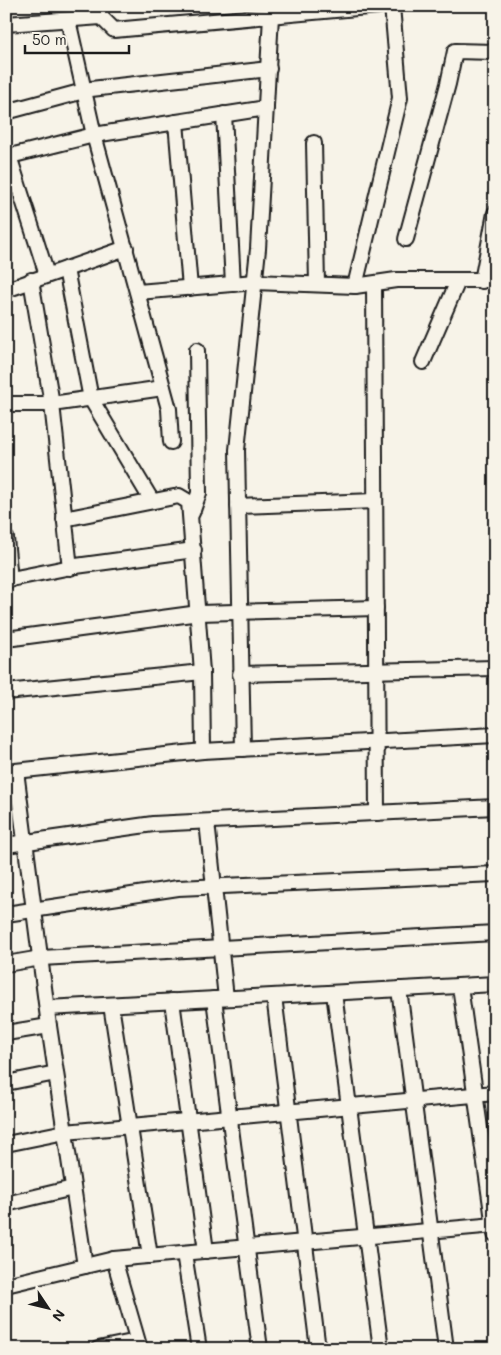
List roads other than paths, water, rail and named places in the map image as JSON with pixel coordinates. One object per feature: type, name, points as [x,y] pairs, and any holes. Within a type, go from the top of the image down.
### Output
[{"type":"street","points":[[6,24],[68,20],[101,12],[114,30],[379,6]]},
{"type":"street","points":[[355,286],[400,98],[392,6]]},
{"type":"street","points":[[242,749],[237,450],[255,282],[271,16]]},
{"type":"street","points":[[68,20],[94,135],[169,408],[171,442]]},
{"type":"street","points":[[406,239],[448,84],[455,51],[495,52]]},
{"type":"street","points":[[6,112],[85,93],[91,89],[268,68]]},
{"type":"street","points":[[47,275],[8,156],[94,135],[266,108]]},
{"type":"street","points":[[224,114],[233,284]]},
{"type":"street","points":[[176,122],[190,288]]},
{"type":"street","points":[[314,143],[317,284]]},
{"type":"street","points":[[138,292],[255,282],[355,286],[396,280],[488,281],[495,213]]},
{"type":"street","points":[[6,290],[126,248]]},
{"type":"street","points":[[66,269],[91,399],[152,501]]},
{"type":"street","points":[[31,280],[52,404],[70,568]]},
{"type":"street","points":[[423,362],[458,281]]},
{"type":"street","points":[[374,284],[377,813]]},
{"type":"street","points":[[191,516],[199,493],[197,350]]},
{"type":"street","points":[[6,404],[52,404],[163,388]]},
{"type":"street","points":[[64,519],[179,496],[189,502],[202,672],[202,751]]},
{"type":"street","points":[[238,506],[375,501]]},
{"type":"street","points":[[6,538],[8,580],[70,568],[194,550]]},
{"type":"street","points":[[6,639],[198,613],[376,608]]},
{"type":"street","points":[[240,674],[495,668]]},
{"type":"street","points":[[6,692],[202,672]]},
{"type":"street","points":[[85,1266],[49,1026],[25,841],[11,771],[202,751],[495,734]]},
{"type":"street","points":[[6,845],[153,824],[495,807]]},
{"type":"street","points":[[207,822],[221,947],[220,999],[230,1117],[260,1349]]},
{"type":"street","points":[[6,914],[178,888],[495,874]]},
{"type":"street","points":[[6,964],[41,958],[495,933]]},
{"type":"street","points":[[47,1008],[495,984]]},
{"type":"street","points":[[6,1285],[114,1259],[431,1231],[494,1229],[460,986]]},
{"type":"street","points":[[399,989],[446,1349]]},
{"type":"street","points":[[334,992],[381,1349]]},
{"type":"street","points":[[274,996],[318,1349]]},
{"type":"street","points":[[172,1001],[206,1251]]},
{"type":"street","points":[[111,1005],[150,1256]]},
{"type":"street","points":[[6,1033],[49,1026]]},
{"type":"street","points":[[6,1083],[56,1073]]},
{"type":"street","points":[[6,1144],[65,1132],[495,1092]]},
{"type":"street","points":[[6,1204],[73,1188]]},
{"type":"street","points":[[184,1253],[199,1349]]},
{"type":"street","points":[[98,1349],[138,1345],[114,1259]]}]
